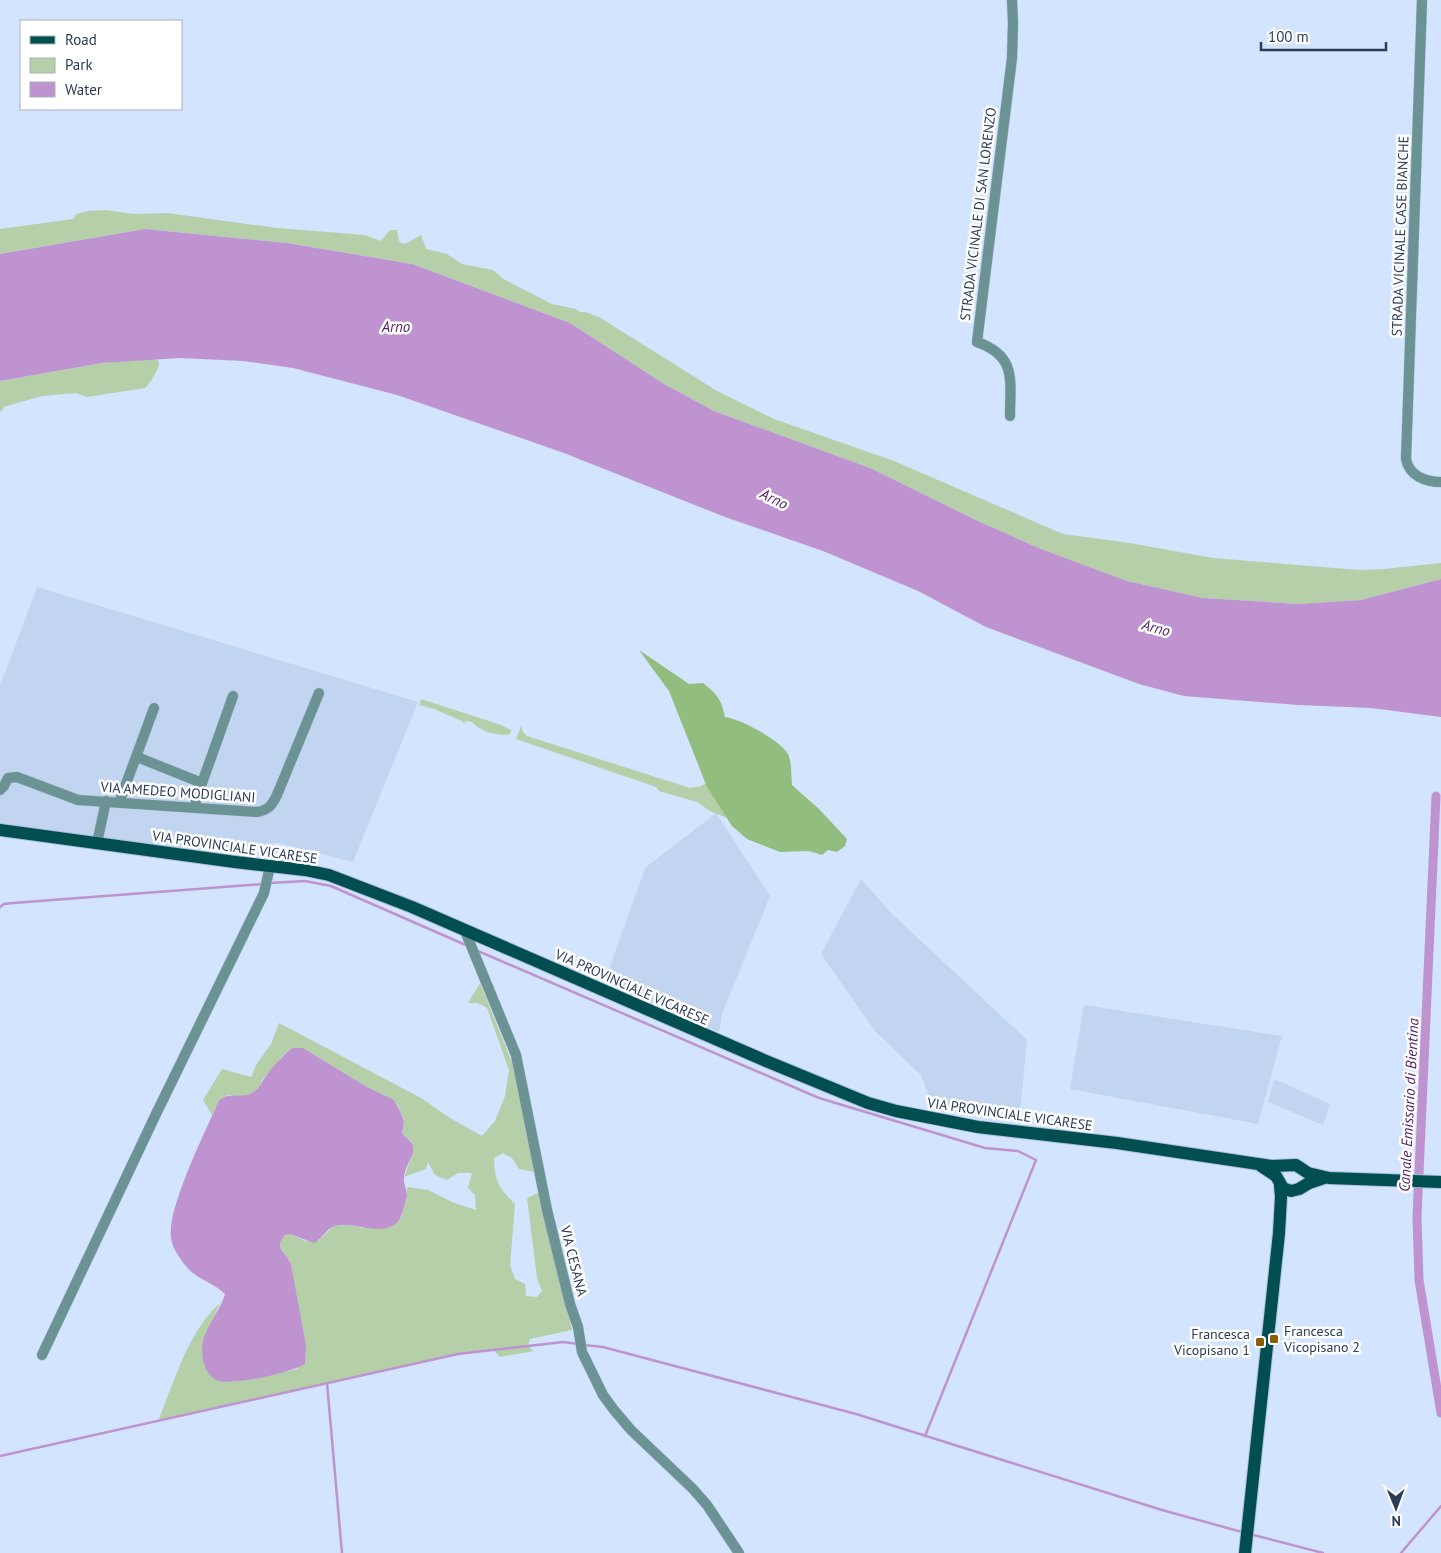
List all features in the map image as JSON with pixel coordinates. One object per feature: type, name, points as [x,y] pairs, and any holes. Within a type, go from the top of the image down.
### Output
[{"type":"main road","name":"VIA PROVINCIALE VICARESE","points":[[0,830],[305,870],[329,875],[404,904],[748,1054],[887,1109],[978,1127],[1117,1143],[1255,1164],[1272,1166],[1296,1165],[1312,1174],[1329,1178],[1441,1182]]},
{"type":"main road","name":"VIA PROVINCIALE VICARESE","points":[[1255,1164],[1268,1169],[1286,1190],[1299,1189],[1314,1181],[1329,1178]]},
{"type":"main road","points":[[1245,1553],[1279,1234],[1280,1170],[1286,1165]]},
{"type":"main road","points":[[1279,1234],[1284,1213],[1305,1179],[1303,1170]]},
{"type":"street","name":"STRADA VICINALE DI SAN LORENZO","points":[[1010,416],[1010,378],[1007,364],[995,350],[977,342],[1012,58],[1012,0]]},
{"type":"street","name":"STRADA VICINALE CASE BIANCHE","points":[[1422,0],[1406,459],[1411,471],[1423,479],[1441,482]]},
{"type":"street","name":"VIA AMEDEO MODIGLIANI","points":[[0,790],[8,778],[18,777],[78,800],[257,812],[271,807],[319,693]]},
{"type":"street","points":[[195,808],[202,782],[233,696]]},
{"type":"street","points":[[119,803],[154,708]]},
{"type":"street","points":[[137,757],[202,782]]},
{"type":"street","points":[[97,843],[106,801]]},
{"type":"street","points":[[42,1355],[267,885],[270,866]]},
{"type":"street","name":"VIA CESANA","points":[[465,931],[516,1055],[547,1210],[580,1343],[600,1390],[631,1430],[694,1488],[739,1553]]},
{"type":"shaded area","points":[[37,587],[418,702],[353,862],[279,843],[207,850],[0,827],[0,686]]},
{"type":"shaded area","points":[[716,813],[770,896],[722,1014],[719,1032],[605,981],[645,868]]},
{"type":"shaded area","points":[[861,879],[891,913],[1027,1040],[1020,1111],[932,1105],[921,1075],[875,1031],[821,954]]},
{"type":"shaded area","points":[[1084,1005],[1282,1036],[1258,1124],[1070,1089]]},
{"type":"shaded area","points":[[1274,1079],[1330,1104],[1323,1125],[1268,1102]]},
{"type":"green space","points":[[106,210],[133,214],[167,213],[277,228],[365,235],[381,241],[390,230],[397,230],[399,242],[405,244],[421,235],[426,249],[447,254],[462,264],[493,270],[505,280],[552,304],[576,309],[580,312],[599,317],[717,391],[774,419],[894,461],[1063,534],[1130,543],[1213,558],[1359,570],[1441,563],[1441,579],[1361,600],[1298,604],[1203,598],[1127,581],[1041,549],[980,522],[870,468],[714,411],[664,384],[570,323],[412,264],[287,243],[145,229],[0,254],[0,229],[73,219],[76,214]]},
{"type":"green space","points":[[156,359],[159,362],[158,367],[152,380],[145,388],[87,397],[76,393],[42,396],[3,407],[2,411],[0,411],[0,381],[102,363]]},
{"type":"green space","points":[[639,650],[689,684],[703,683],[718,698],[725,717],[759,731],[784,748],[790,761],[792,785],[819,809],[847,839],[845,846],[837,852],[828,850],[822,855],[809,851],[780,852],[747,839],[732,826],[707,787],[669,691]]},
{"type":"green space","points":[[421,699],[501,725],[511,730],[510,734],[500,735],[489,732],[479,728],[472,722],[466,721],[464,724],[462,721],[434,709],[419,705]]},
{"type":"green space","points":[[521,726],[527,736],[690,788],[706,783],[727,818],[710,811],[697,802],[659,791],[656,787],[516,739]]},
{"type":"green space","points":[[480,983],[513,1065],[535,1172],[519,1169],[512,1158],[503,1153],[494,1158],[498,1184],[515,1204],[510,1265],[515,1279],[525,1284],[526,1296],[537,1297],[542,1291],[537,1278],[527,1198],[540,1192],[572,1330],[530,1339],[528,1346],[534,1351],[500,1357],[493,1350],[458,1354],[158,1421],[190,1343],[199,1328],[220,1303],[204,1339],[232,1382],[297,1369],[306,1356],[291,1264],[280,1247],[285,1234],[290,1234],[306,1241],[318,1241],[334,1226],[350,1225],[363,1228],[401,1218],[407,1198],[407,1187],[428,1190],[452,1202],[476,1210],[475,1195],[468,1188],[472,1173],[458,1173],[447,1180],[435,1175],[428,1162],[426,1169],[404,1177],[412,1156],[411,1141],[402,1133],[404,1122],[394,1100],[367,1087],[303,1048],[293,1048],[281,1057],[262,1080],[260,1087],[254,1092],[244,1097],[229,1095],[219,1100],[212,1115],[203,1100],[222,1069],[251,1077],[256,1065],[271,1044],[279,1023],[421,1098],[450,1118],[482,1136],[495,1121],[505,1096],[509,1070],[487,1008],[478,1003],[468,1003]]},
{"type":"water","name":"Arno","points":[[145,229],[287,243],[412,264],[570,323],[664,384],[714,411],[870,468],[980,522],[1041,549],[1127,581],[1203,598],[1298,604],[1361,600],[1441,579],[1441,717],[1371,708],[1298,705],[1184,696],[1139,684],[986,627],[918,591],[823,551],[725,517],[564,453],[397,395],[293,368],[243,361],[180,358],[102,363],[0,381],[0,254]]},
{"type":"water","points":[[293,1048],[303,1048],[367,1087],[394,1100],[404,1122],[402,1133],[413,1145],[404,1177],[407,1196],[398,1221],[383,1229],[344,1225],[335,1226],[314,1243],[290,1234],[285,1235],[280,1247],[291,1264],[306,1346],[305,1364],[288,1371],[261,1378],[223,1382],[213,1378],[207,1371],[202,1350],[205,1335],[225,1294],[194,1274],[185,1265],[173,1245],[171,1224],[181,1189],[219,1100],[229,1096],[250,1094],[255,1091],[277,1062]]},
{"type":"waterway","name":"Canale Emissario di Bientina","points":[[1436,796],[1417,1217],[1419,1280],[1441,1413]]},
{"type":"waterway","points":[[270,883],[305,881],[331,886],[468,946]]},
{"type":"waterway","points":[[0,907],[4,904],[13,903],[264,884]]},
{"type":"waterway","points":[[478,951],[819,1098],[985,1148],[1018,1151],[1036,1160],[925,1436]]},
{"type":"waterway","points":[[0,1456],[458,1354],[563,1342],[579,1344]]},
{"type":"waterway","points":[[584,1345],[603,1347],[856,1414],[1162,1510],[1242,1532]]},
{"type":"waterway","points":[[327,1383],[342,1553]]},
{"type":"waterway","points":[[1401,1553],[1441,1506]]},
{"type":"waterway","points":[[1250,1534],[1323,1553]]},
{"type":"place","name":"Francesca Vicopisano 2","points":[[1274,1339]]},
{"type":"place","name":"Francesca Vicopisano 1","points":[[1260,1342]]}]
